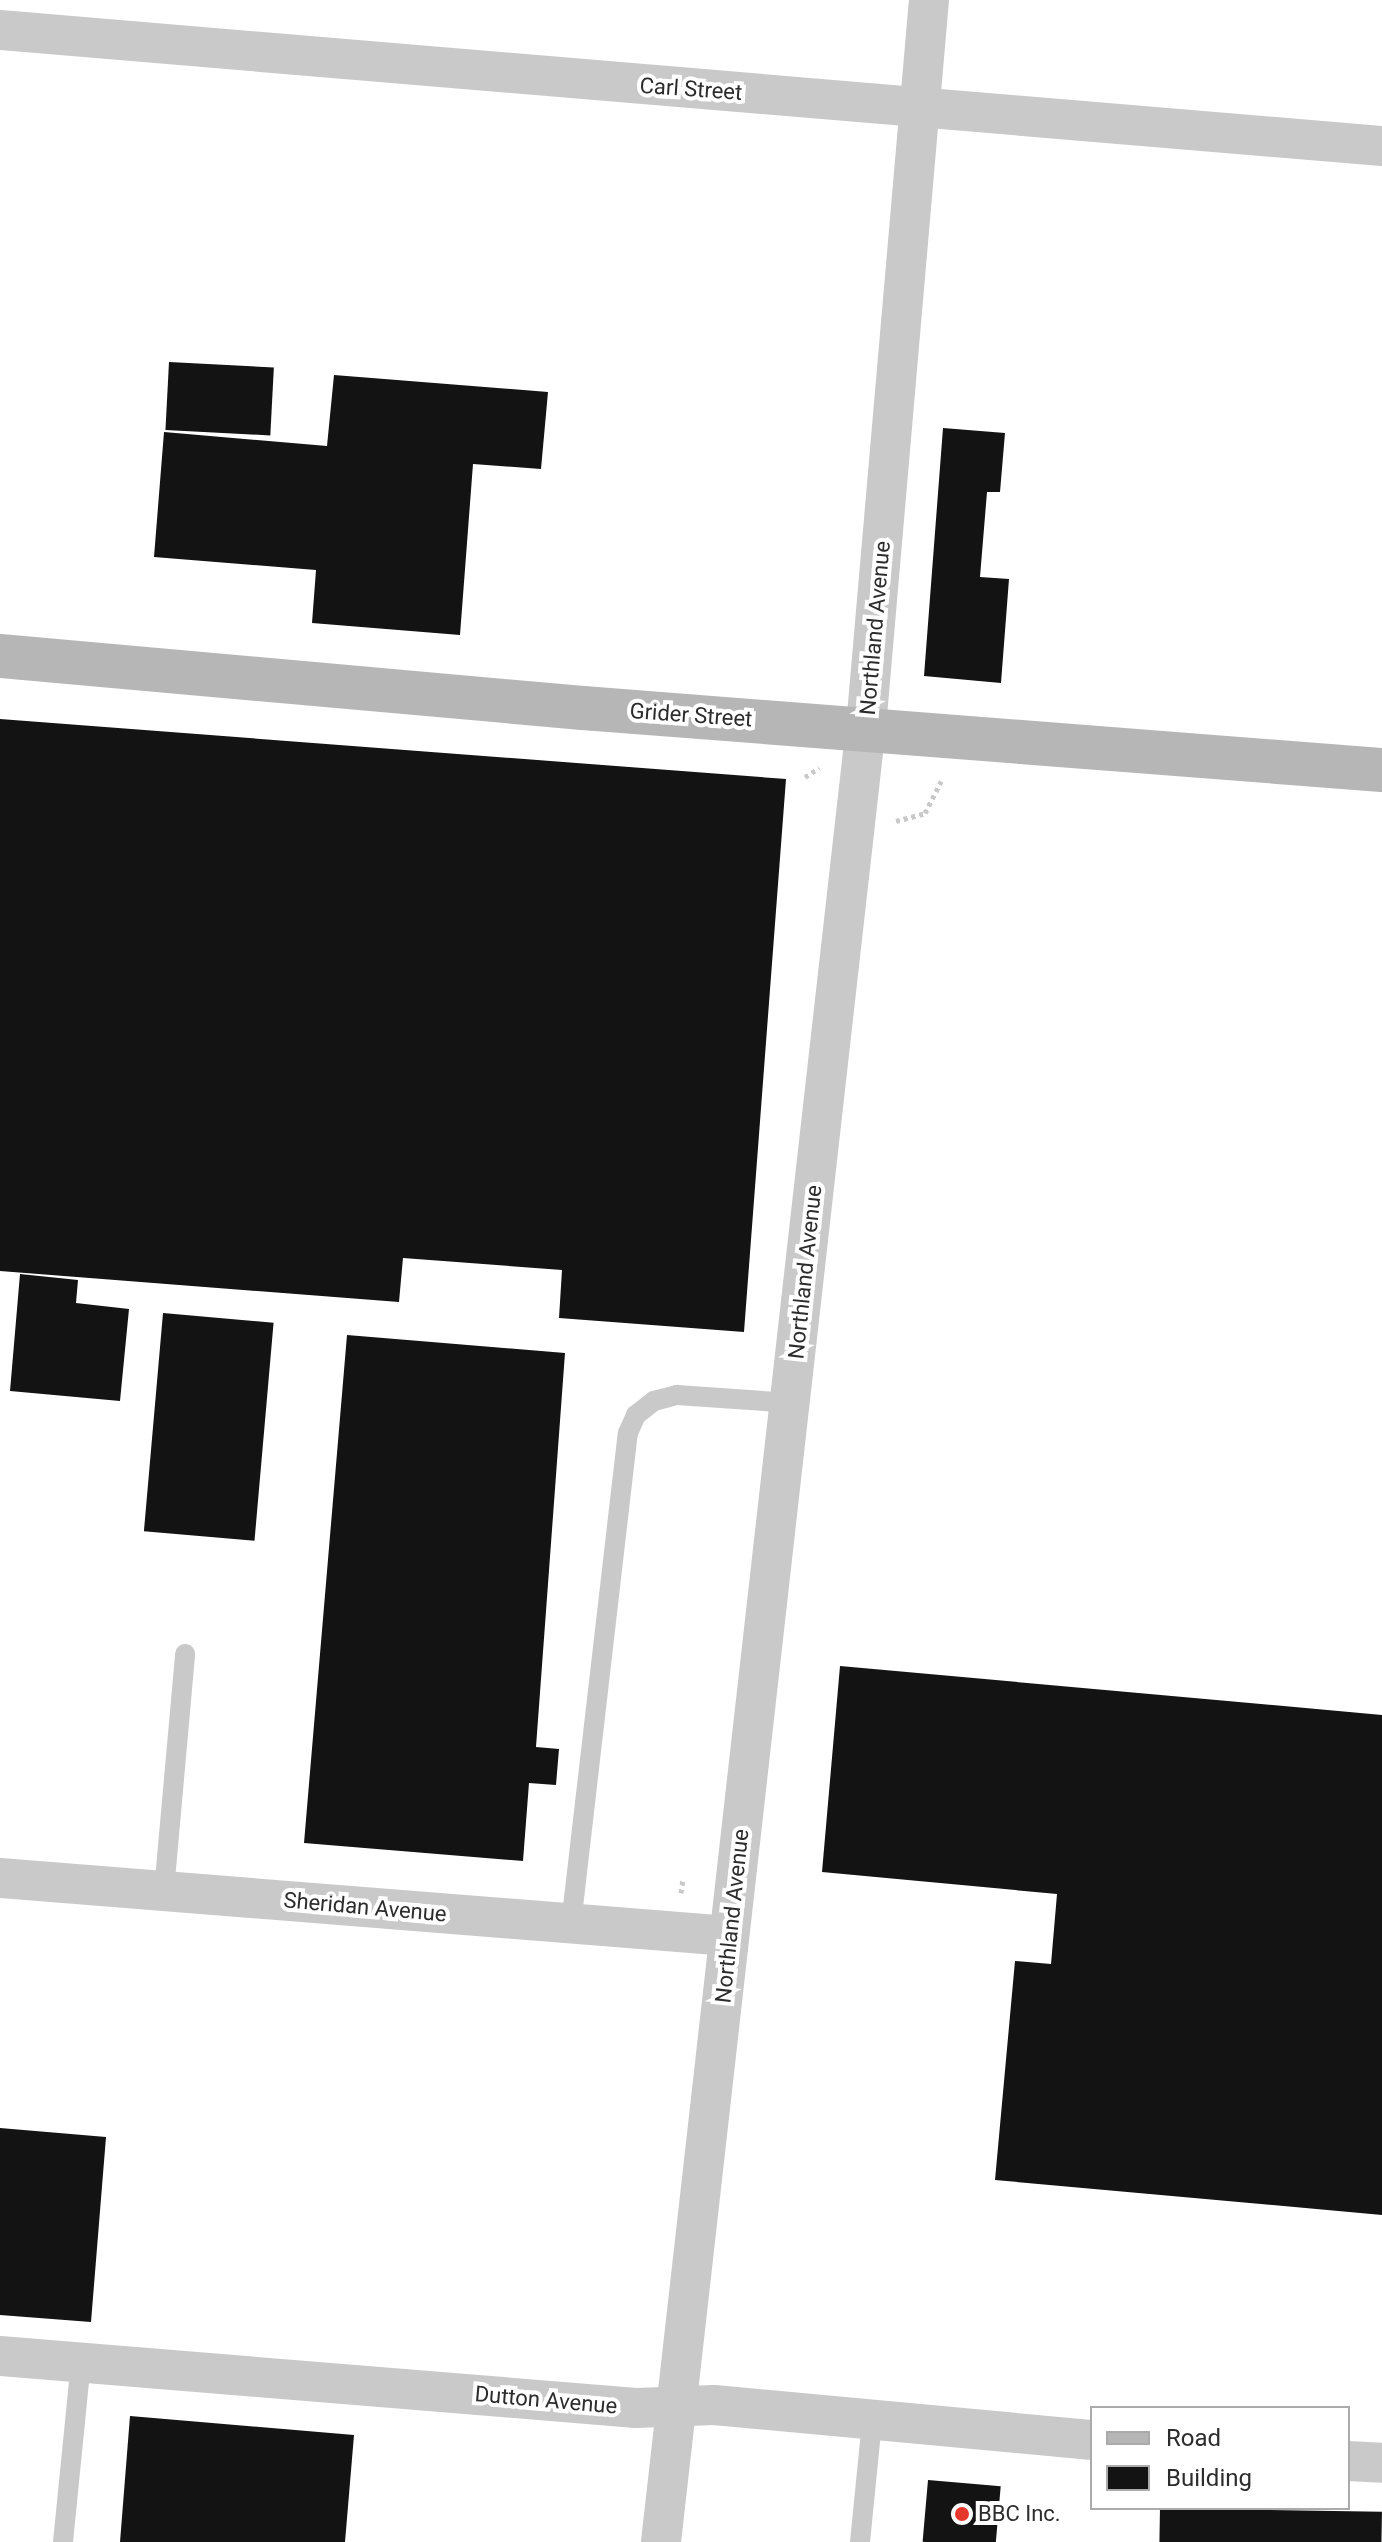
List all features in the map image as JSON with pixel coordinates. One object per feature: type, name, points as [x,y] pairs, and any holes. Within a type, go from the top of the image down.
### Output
[{"type":"street","name":"Northland Avenue","points":[[661,2542],[866,727],[929,0]]},
{"type":"street","name":"Carl Street","points":[[0,30],[1382,146]]},
{"type":"street","name":"Grider Street","points":[[0,656],[583,708],[866,727],[1382,770]]},
{"type":"street","name":"Sheridan Avenue","points":[[0,1878],[729,1936]]},
{"type":"street","name":"Dutton Avenue","points":[[0,2356],[636,2408],[677,2405],[1090,2440]]},
{"type":"street","points":[[1350,2461],[1382,2463]]},
{"type":"lane","points":[[571,1924],[628,1433],[636,1415],[654,1401],[677,1395],[790,1403]]},
{"type":"lane","points":[[164,1891],[185,1654]]},
{"type":"lane","points":[[63,2542],[81,2362]]},
{"type":"lane","points":[[860,2542],[872,2422]]},
{"type":"path","points":[[805,777],[819,767]]},
{"type":"path","points":[[890,821],[925,813],[941,781]]},
{"type":"building","points":[[169,362],[274,367],[270,435],[165,430]]},
{"type":"building","points":[[334,375],[548,392],[541,469],[473,464],[460,635],[312,623],[316,570],[154,557],[164,432],[327,446]]},
{"type":"building","points":[[943,428],[1005,433],[1000,492],[987,492],[980,577],[1009,579],[1001,683],[924,676]]},
{"type":"building","points":[[0,719],[786,779],[744,1332],[559,1318],[562,1270],[403,1258],[399,1302],[0,1271]]},
{"type":"building","points":[[20,1274],[78,1280],[76,1303],[129,1309],[120,1401],[10,1391]]},
{"type":"building","points":[[163,1313],[274,1323],[254,1541],[144,1531]]},
{"type":"building","points":[[347,1335],[565,1353],[536,1747],[559,1749],[556,1785],[529,1783],[523,1861],[304,1843]]},
{"type":"building","points":[[840,1666],[1382,1715],[1382,2215],[995,2180],[1015,1961],[1051,1964],[1057,1894],[822,1872]]},
{"type":"building","points":[[0,2128],[106,2137],[91,2322],[0,2315]]},
{"type":"building","points":[[130,2416],[354,2435],[345,2542],[120,2542]]},
{"type":"building","name":"BBC Inc.","points":[[928,2480],[1001,2486],[996,2542],[923,2542]]},
{"type":"building","points":[[1160,2510],[1382,2512],[1381,2542],[1159,2542]]},
{"type":"place","name":"BBC Inc.","points":[[962,2514]]}]
